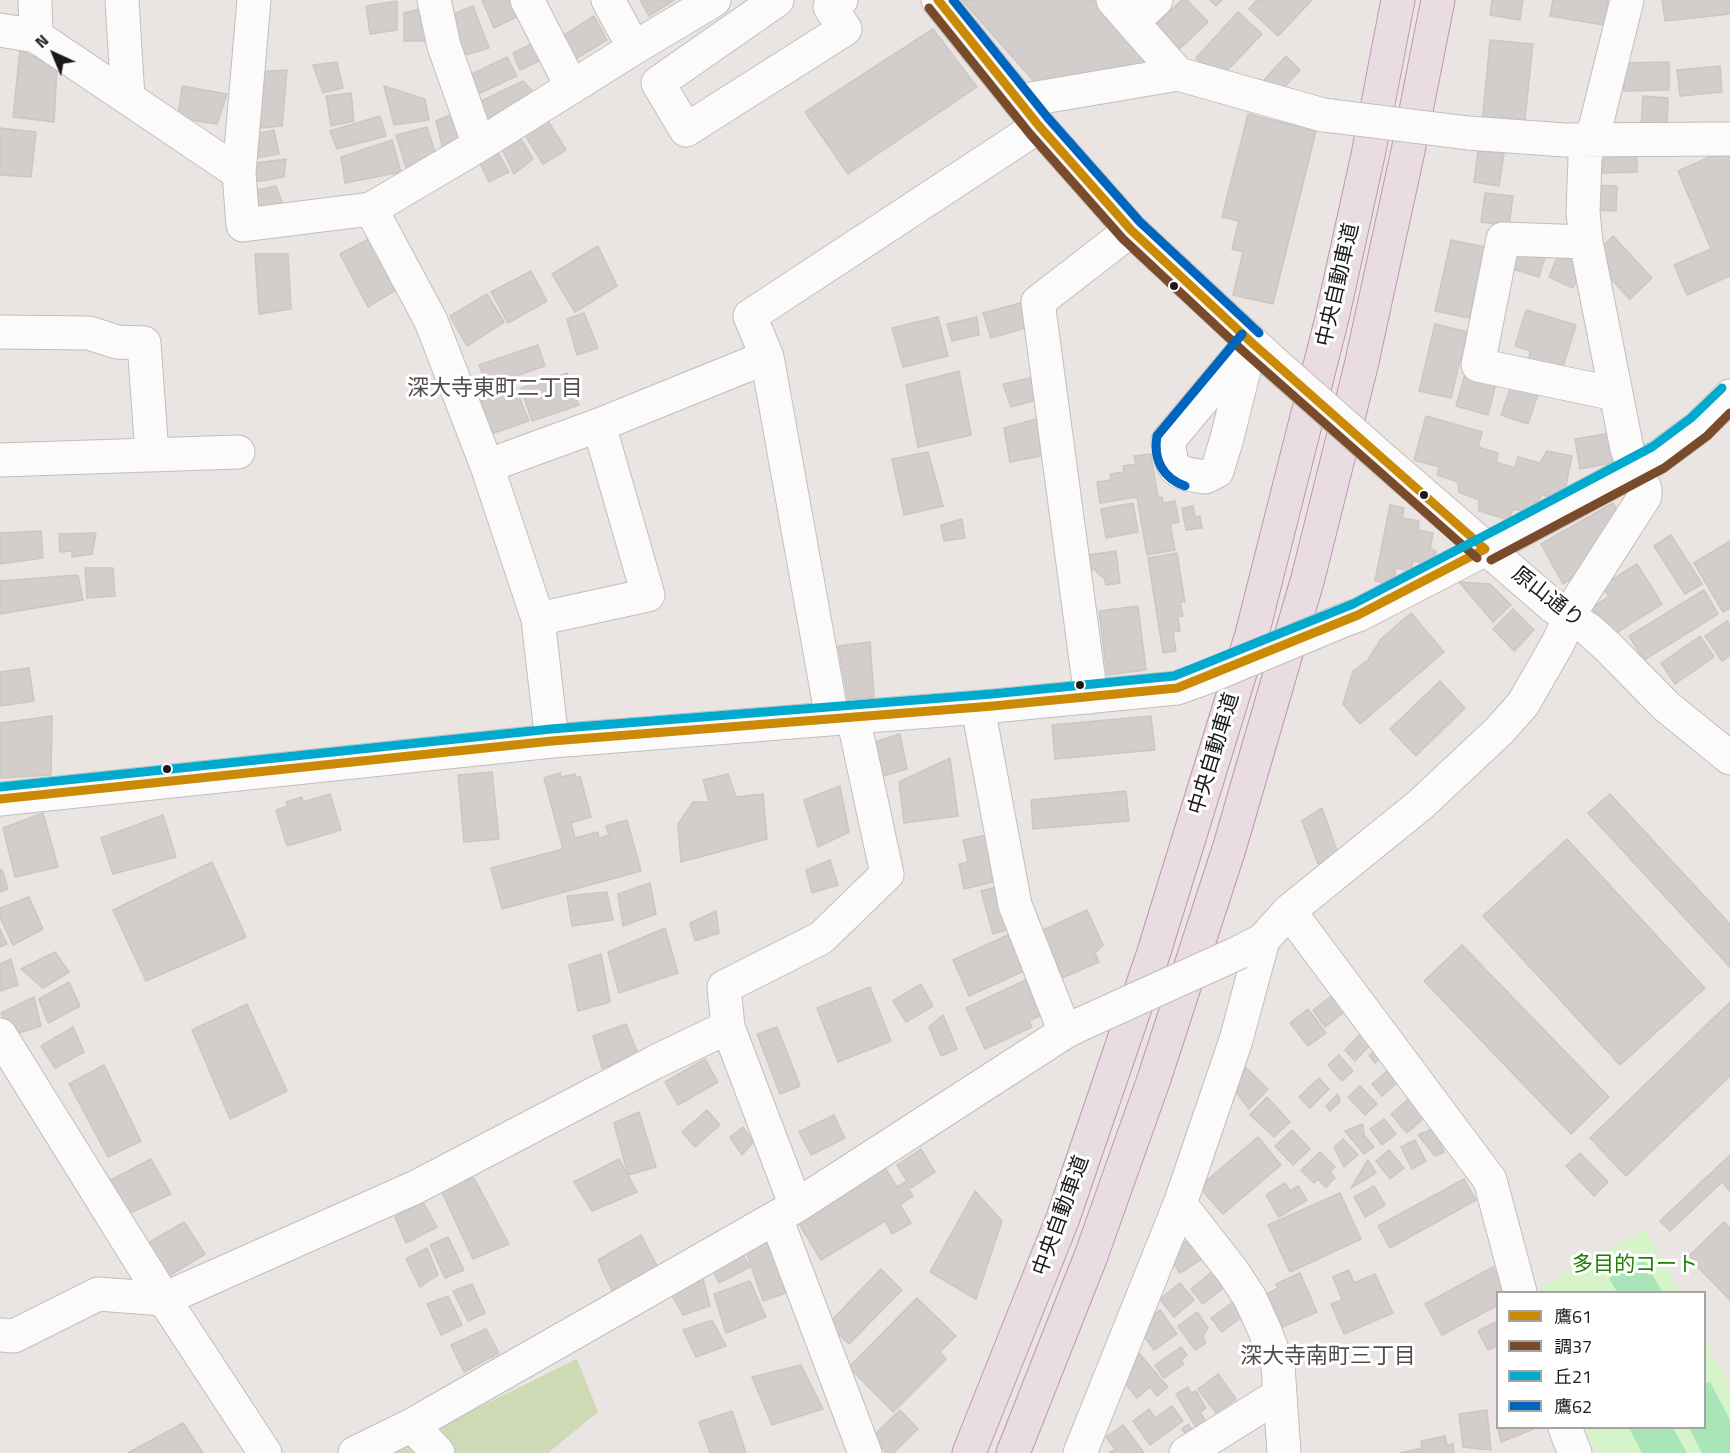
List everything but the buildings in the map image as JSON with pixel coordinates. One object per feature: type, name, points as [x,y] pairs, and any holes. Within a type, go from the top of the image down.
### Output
[{"type":"highway","name":"中央自動車道","points":[[969,1453],[1063,1218],[1153,955],[1252,634],[1332,318],[1368,155],[1398,0]]},
{"type":"highway","name":"中央自動車道","points":[[1013,1453],[1090,1256],[1150,1090],[1229,849],[1308,578],[1361,366],[1438,0]]},
{"type":"street","points":[[35,0],[36,36]]},
{"type":"street","points":[[122,0],[128,98]]},
{"type":"street","points":[[254,0],[239,172],[243,225],[371,209],[714,0]]},
{"type":"street","points":[[434,0],[444,46],[479,145]]},
{"type":"street","points":[[527,0],[572,87]]},
{"type":"street","points":[[608,0],[634,48]]},
{"type":"street","points":[[777,0],[658,83],[686,130],[845,29],[830,7],[841,0]]},
{"type":"street","name":"原山通り","points":[[938,0],[1039,126],[1131,230],[1261,351],[1384,460],[1554,607],[1607,646],[1666,706],[1730,758]]},
{"type":"street","points":[[1156,0],[1123,11],[1178,74]]},
{"type":"street","points":[[354,1453],[412,1425],[786,1212],[1073,1028],[1251,946],[1289,911],[1420,805],[1523,704],[1558,643],[1577,602],[1646,496],[1646,489],[1627,449],[1615,394],[1586,242],[1583,201],[1585,158],[1597,121],[1627,0]]},
{"type":"street","points":[[0,30],[36,36],[239,172]]},
{"type":"street","points":[[1019,101],[1178,74],[1323,115],[1468,133],[1565,140],[1730,139]]},
{"type":"street","points":[[865,1453],[728,1027],[724,987],[821,938],[887,874],[843,718],[767,357],[750,316],[1039,126]]},
{"type":"street","points":[[371,209],[432,321],[488,466],[538,619],[552,741]]},
{"type":"street","points":[[1091,697],[1038,302],[1131,230]]},
{"type":"street","points":[[1586,242],[1503,239],[1478,365],[1615,394]]},
{"type":"street","points":[[0,332],[89,333],[117,342],[144,343],[152,455]]},
{"type":"street","points":[[488,466],[599,425],[767,357]]},
{"type":"street","points":[[0,799],[552,741],[978,708],[1177,688],[1358,615],[1635,470],[1685,438],[1730,396]]},
{"type":"street","points":[[538,619],[648,595],[599,425]]},
{"type":"street","points":[[0,460],[238,452]]},
{"type":"street","points":[[978,708],[1015,905],[1073,1028]]},
{"type":"street","points":[[1289,911],[1490,1180],[1519,1291]]},
{"type":"street","points":[[1080,1453],[1180,1204],[1236,1040],[1251,946]]},
{"type":"street","points":[[0,1335],[14,1336],[98,1294],[164,1299],[416,1187],[655,1062],[728,1027]]},
{"type":"street","points":[[0,1035],[164,1299],[265,1453]]},
{"type":"street","points":[[1180,1204],[1233,1272],[1250,1298],[1265,1331],[1278,1366],[1284,1453]]},
{"type":"street","points":[[1186,1453],[1279,1395]]},
{"type":"street","points":[[412,1425],[438,1453]]},
{"type":"street","points":[[1565,1429],[1575,1453]]},
{"type":"green space","name":"多目的コート","points":[[1646,1229],[1679,1291],[1541,1291],[1540,1287]]},
{"type":"green space","points":[[1644,1259],[1661,1291],[1616,1291],[1609,1278]]},
{"type":"green space","name":"多目的コート","points":[[1706,1341],[1730,1387],[1730,1453],[1596,1453],[1586,1429],[1706,1429]]},
{"type":"green space","points":[[577,1359],[598,1412],[548,1453],[386,1453]]},
{"type":"green space","points":[[1710,1382],[1730,1420],[1730,1453],[1702,1453],[1690,1429],[1706,1429],[1706,1384]]},
{"type":"green space","points":[[1630,1429],[1674,1429],[1687,1453],[1642,1453]]},
{"type":"transit line","name":"鷹61","points":[[0,799],[552,741],[993,706],[1177,688],[1358,615],[1485,549],[1251,342],[1131,230],[1039,126],[938,0]]},
{"type":"transit line","name":"鷹62","points":[[953,0],[1048,118],[1140,222],[1259,333]]},
{"type":"transit line","name":"調37","points":[[929,8],[1030,134],[1123,239],[1243,351],[1477,558]]},
{"type":"transit line","name":"鷹62","points":[[1185,486],[1177,483],[1161,467],[1157,453],[1157,436],[1242,334]]},
{"type":"transit line","name":"丘21","points":[[0,787],[551,729],[992,694],[1174,676],[1353,604],[1505,525],[1652,447],[1691,418],[1722,388]]},
{"type":"transit line","name":"調37","points":[[1491,560],[1664,468],[1707,436],[1730,413]]},
{"type":"district","name":"深大寺東町二丁目","points":[[495,390]]},
{"type":"district","name":"深大寺南町三丁目","points":[[1328,1358]]}]
